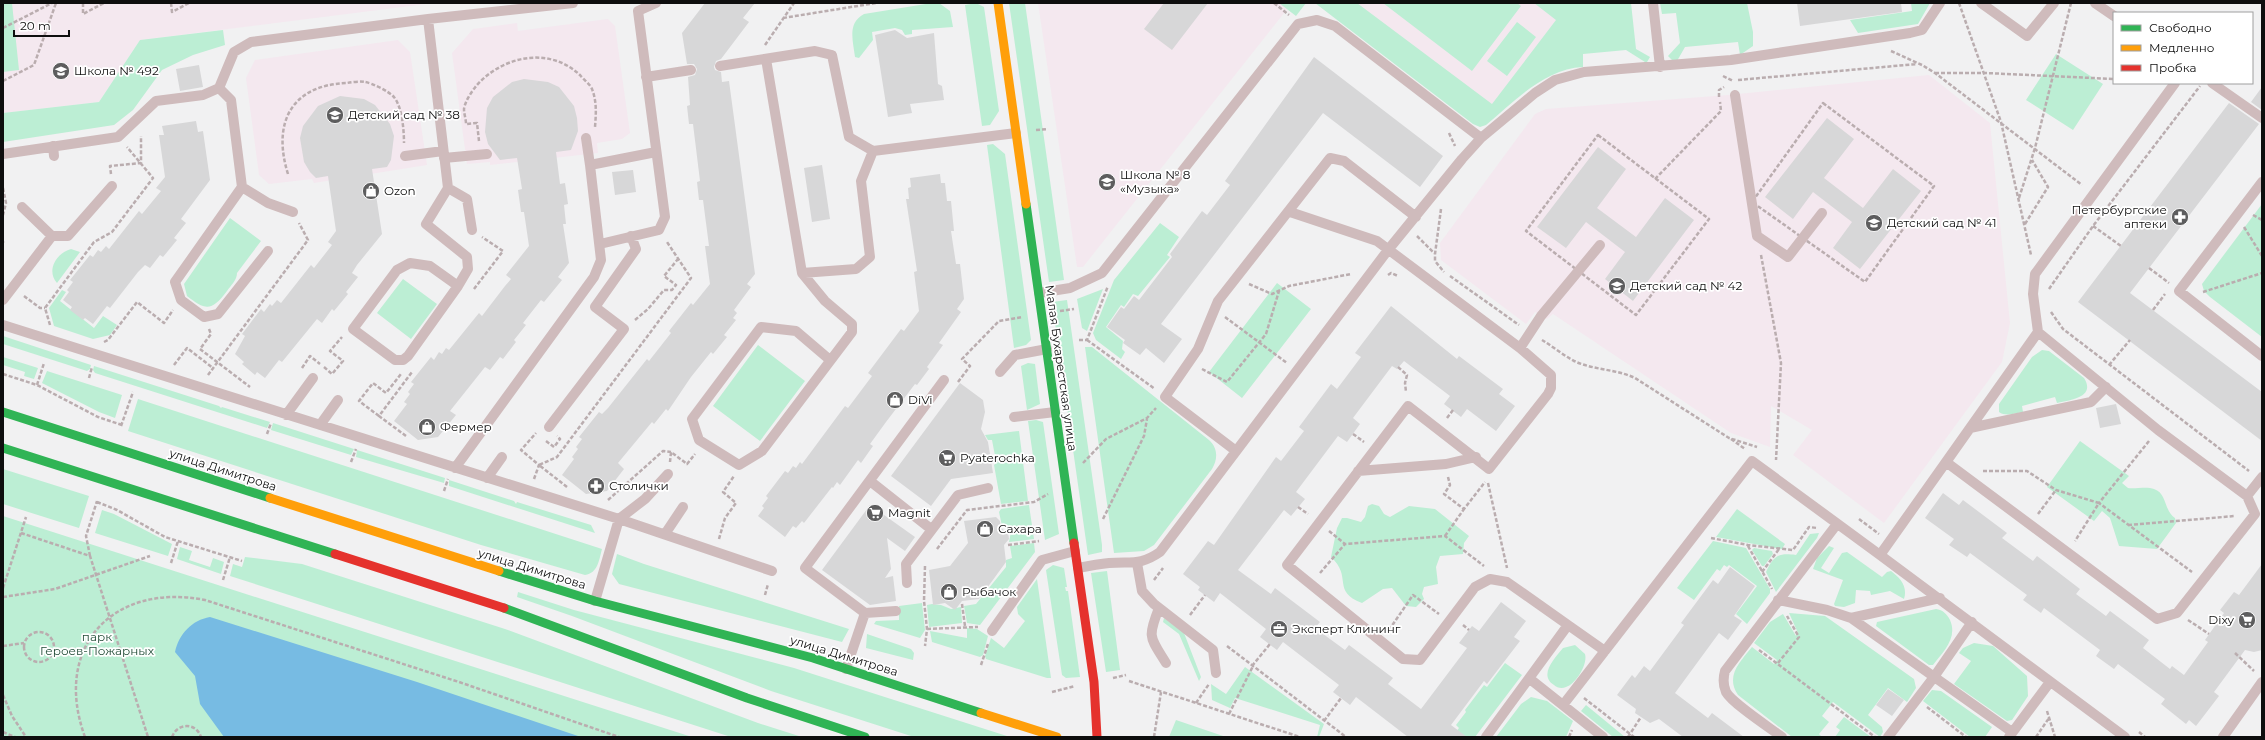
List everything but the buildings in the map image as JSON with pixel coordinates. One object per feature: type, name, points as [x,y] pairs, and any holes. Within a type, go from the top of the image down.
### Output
[{"type":"street","name":"Малая Бухарестская улица","points":[[998,3],[1094,682],[1097,737]]},
{"type":"street","name":"улица Димитрова","points":[[3,412],[595,601],[790,652],[1057,737]]},
{"type":"street","points":[[3,448],[513,611],[747,698],[865,737]]},
{"type":"lane","points":[[3,154],[54,151],[118,137],[156,101],[203,95],[219,88],[234,52],[251,42],[539,4],[573,3]]},
{"type":"lane","points":[[600,244],[659,230],[665,218],[636,7],[656,3]]},
{"type":"lane","points":[[1653,3],[1660,66]]},
{"type":"lane","points":[[1078,568],[1109,563],[1137,563],[1148,560],[1160,552],[1388,250],[1462,159],[1481,138],[1535,93],[1555,80],[1584,72],[1731,60],[1910,34],[1922,30],[1940,3]]},
{"type":"lane","points":[[1981,3],[2027,36],[2054,3]]},
{"type":"lane","points":[[2095,3],[2113,15]]},
{"type":"lane","points":[[428,19],[448,188],[426,224],[467,257],[468,269],[458,286],[408,356],[403,360],[394,360],[353,329],[397,270],[410,263],[430,266],[458,286]]},
{"type":"lane","points":[[1038,293],[1070,288],[1102,273],[1298,24],[1317,20],[1334,26],[1481,138]]},
{"type":"lane","points":[[720,66],[814,51],[832,55],[849,137],[873,151],[1016,133]]},
{"type":"lane","points":[[766,59],[802,273],[825,301],[852,324],[852,332],[762,451],[739,465],[699,440],[692,419],[761,327],[796,331],[830,360]]},
{"type":"lane","points":[[646,77],[691,70]]},
{"type":"lane","points":[[1880,555],[2038,332],[2033,294],[2035,274],[2174,84]]},
{"type":"lane","points":[[2213,84],[2262,118]]},
{"type":"lane","points":[[219,88],[231,100],[242,188],[175,282],[181,300],[204,317],[218,314],[268,251]]},
{"type":"lane","points":[[1735,94],[1757,236],[1788,257],[1822,213]]},
{"type":"lane","points":[[455,468],[594,277],[601,260],[586,138]]},
{"type":"lane","points":[[802,273],[856,268],[870,257],[861,181],[873,151]]},
{"type":"lane","points":[[590,165],[656,152]]},
{"type":"lane","points":[[405,156],[487,154]]},
{"type":"lane","points":[[1236,451],[1165,397],[1198,349],[1218,301],[1290,212],[1330,158],[1344,161],[1416,217]]},
{"type":"lane","points":[[2262,182],[2179,291],[2262,356]]},
{"type":"lane","points":[[22,207],[52,236],[68,236],[112,186]]},
{"type":"lane","points":[[242,188],[268,203],[293,212]]},
{"type":"lane","points":[[448,188],[467,198],[472,230]]},
{"type":"lane","points":[[1290,212],[1377,241],[1520,348],[1551,375],[1551,388],[1489,469],[1476,457],[1408,406],[1287,565],[1403,659],[1420,660],[1475,587],[1490,579],[1508,582],[1605,651]]},
{"type":"lane","points":[[3,300],[52,236]]},
{"type":"lane","points":[[549,427],[624,329],[594,307],[636,249],[631,236]]},
{"type":"lane","points":[[1520,348],[1541,316],[1600,245]]},
{"type":"lane","points":[[3,325],[619,519],[772,571]]},
{"type":"lane","points":[[1946,462],[2157,619],[2177,613],[2255,514],[2247,496],[2158,430],[2038,332]]},
{"type":"lane","points":[[1000,372],[1015,355],[1046,349]]},
{"type":"lane","points":[[161,375],[162,365]]},
{"type":"lane","points":[[286,414],[313,378]]},
{"type":"lane","points":[[896,611],[865,613],[805,568],[944,380]]},
{"type":"lane","points":[[1970,428],[2091,402],[2106,387]]},
{"type":"lane","points":[[320,425],[338,400]]},
{"type":"lane","points":[[1014,417],[1055,412]]},
{"type":"lane","points":[[487,478],[502,457]]},
{"type":"lane","points":[[1358,471],[1446,464],[1476,457]]},
{"type":"lane","points":[[1563,705],[1752,460],[1835,527],[1880,555],[1940,598],[2125,737]]},
{"type":"lane","points":[[595,601],[619,519],[645,499],[668,474]]},
{"type":"lane","points":[[2247,496],[2261,479]]},
{"type":"lane","points":[[870,481],[932,529]]},
{"type":"lane","points":[[907,583],[906,564],[958,495],[988,488]]},
{"type":"lane","points":[[665,534],[683,507]]},
{"type":"lane","points":[[1782,737],[1729,697],[1724,687],[1725,671],[1835,527]]},
{"type":"lane","points":[[992,631],[1042,560],[1075,551]]},
{"type":"lane","points":[[1137,563],[1142,591],[1159,608],[1213,650],[1216,673]]},
{"type":"lane","points":[[1851,618],[1940,598]]},
{"type":"lane","points":[[1778,600],[1827,610],[1851,618],[2011,734],[2050,682]]},
{"type":"lane","points":[[1159,608],[1152,625],[1151,638],[1166,664]]},
{"type":"lane","points":[[846,669],[865,613]]},
{"type":"lane","points":[[1888,737],[1934,677],[1972,622]]},
{"type":"lane","points":[[1486,737],[1530,679],[1568,625]]},
{"type":"lane","points":[[1530,679],[1603,737]]},
{"type":"lane","points":[[2222,737],[2262,682]]},
{"type":"path","points":[[3,28],[52,3]]},
{"type":"path","points":[[3,81],[34,65],[56,3]]},
{"type":"path","points":[[82,3],[83,14],[104,3]]},
{"type":"path","points":[[171,3],[172,12],[189,3]]},
{"type":"path","points":[[766,59],[765,43],[794,3]]},
{"type":"path","points":[[783,18],[876,3]]},
{"type":"path","points":[[1274,3],[1285,12]]},
{"type":"path","points":[[1959,3],[1986,73],[2001,122],[2035,274]]},
{"type":"path","points":[[2018,198],[2032,160],[2071,3]]},
{"type":"path","points":[[1888,50],[1922,65],[2001,122],[2094,194]]},
{"type":"path","points":[[487,154],[479,146],[477,123],[466,124],[464,107],[472,91],[483,78],[496,68],[511,60],[532,57],[554,61],[574,70],[592,87],[597,108],[594,130],[586,138]]},
{"type":"path","points":[[1720,74],[1733,81],[1917,64]]},
{"type":"path","points":[[1934,74],[1986,73],[2113,79]]},
{"type":"path","points":[[288,174],[282,154],[285,119],[298,98],[328,83],[366,82],[393,96],[403,121],[405,156]]},
{"type":"path","points":[[2048,292],[2094,226],[2201,84]]},
{"type":"path","points":[[1655,179],[1721,111],[1719,96]]},
{"type":"path","points":[[1823,103],[1934,186],[1865,282],[1803,238],[1752,202],[1823,103]]},
{"type":"path","points":[[1446,129],[1455,145],[1454,153],[1462,159]]},
{"type":"path","points":[[141,163],[141,136],[145,131]]},
{"type":"path","points":[[1598,135],[1655,179],[1709,219],[1636,315],[1526,231],[1598,135]]},
{"type":"path","points":[[45,308],[94,242],[112,232],[153,178],[118,137]]},
{"type":"path","points":[[2024,224],[2048,188],[2032,160]]},
{"type":"path","points":[[110,166],[141,163]]},
{"type":"path","points":[[3,188],[6,203],[3,215]]},
{"type":"path","points":[[1436,214],[1446,202]]},
{"type":"path","points":[[2239,211],[2244,228],[2258,246],[2262,256]]},
{"type":"path","points":[[200,387],[308,240],[293,212]]},
{"type":"path","points":[[2094,226],[2120,246]]},
{"type":"path","points":[[1408,227],[1435,254]]},
{"type":"path","points":[[470,295],[503,251],[472,230]]},
{"type":"path","points":[[530,492],[539,465],[557,457],[691,278],[659,230]]},
{"type":"path","points":[[1416,241],[1423,231]]},
{"type":"path","points":[[1757,236],[1781,363],[1776,460]]},
{"type":"path","points":[[624,329],[648,309],[664,290],[672,290],[676,285],[664,276],[678,259]]},
{"type":"path","points":[[1397,276],[1406,264]]},
{"type":"path","points":[[2149,268],[2179,291]]},
{"type":"path","points":[[1236,279],[1272,294],[1289,286],[1360,272],[1380,279],[1391,273],[1400,277]]},
{"type":"path","points":[[2153,310],[2179,291],[2262,273]]},
{"type":"path","points":[[1088,340],[1110,279]]},
{"type":"path","points":[[1189,362],[1228,382],[1266,334],[1279,291]]},
{"type":"path","points":[[20,293],[40,308],[45,308]]},
{"type":"path","points":[[96,355],[99,344],[108,340],[137,302],[164,323],[166,321]]},
{"type":"path","points":[[45,308],[51,328]]},
{"type":"path","points":[[2048,308],[2063,329],[2261,479]]},
{"type":"path","points":[[1215,309],[1297,370]]},
{"type":"path","points":[[961,378],[970,366],[962,360],[999,321],[1028,316]]},
{"type":"path","points":[[204,317],[211,334],[200,349],[251,388]]},
{"type":"path","points":[[1079,340],[1088,340],[1165,397],[1147,418],[1106,439],[1080,466]]},
{"type":"path","points":[[2109,365],[2130,340]]},
{"type":"path","points":[[161,375],[187,348],[213,368]]},
{"type":"path","points":[[297,374],[310,356],[332,374],[343,361],[330,351],[332,349]]},
{"type":"path","points":[[403,360],[402,372],[386,393],[373,382],[358,401],[407,437]]},
{"type":"path","points":[[37,385],[44,363]]},
{"type":"path","points":[[1398,368],[1407,375],[1405,383],[1408,406]]},
{"type":"path","points":[[379,416],[412,371]]},
{"type":"path","points":[[3,374],[37,385],[98,417],[121,427],[132,392]]},
{"type":"path","points":[[1103,519],[1144,436],[1147,418]]},
{"type":"path","points":[[541,437],[535,433],[521,450],[570,490]]},
{"type":"path","points":[[1729,438],[1751,453],[1752,460]]},
{"type":"path","points":[[605,503],[663,451],[672,453],[687,464],[688,462]]},
{"type":"path","points":[[2073,543],[2099,503],[2141,451]]},
{"type":"path","points":[[1446,464],[1450,486],[1444,494],[1464,509]]},
{"type":"path","points":[[715,551],[725,518],[736,503],[723,492],[739,465]]},
{"type":"path","points":[[1979,472],[2027,471],[2056,490],[2099,503],[2203,581]]},
{"type":"path","points":[[1445,536],[1484,482],[1488,481],[1508,571],[1508,582]]},
{"type":"path","points":[[936,550],[967,510],[1034,502],[1053,490]]},
{"type":"path","points":[[2037,516],[2056,490]]},
{"type":"path","points":[[148,737],[90,556],[86,536],[97,501],[118,510],[165,537],[242,561]]},
{"type":"path","points":[[1298,507],[1345,544],[1445,536],[1483,564],[1490,579]]},
{"type":"path","points":[[2128,526],[2255,514]]},
{"type":"path","points":[[3,588],[26,517]]},
{"type":"path","points":[[1699,530],[1709,537],[1748,545],[1792,550],[1809,527],[1835,527]]},
{"type":"path","points":[[21,533],[90,556]]},
{"type":"path","points":[[171,563],[178,541]]},
{"type":"path","points":[[1008,545],[1039,541]]},
{"type":"path","points":[[1310,584],[1345,544]]},
{"type":"path","points":[[1748,545],[1798,637],[1778,664]]},
{"type":"path","points":[[1762,572],[1779,549]]},
{"type":"path","points":[[3,596],[54,590],[150,556]]},
{"type":"path","points":[[223,580],[230,557]]},
{"type":"path","points":[[925,646],[927,629],[923,568],[928,562]]},
{"type":"path","points":[[1151,584],[1165,565]]},
{"type":"path","points":[[1182,626],[1205,595]]},
{"type":"path","points":[[1382,642],[1413,595],[1449,622]]},
{"type":"path","points":[[85,737],[74,695],[78,665],[82,654],[95,631],[110,617],[130,604],[144,600],[177,597],[205,600],[459,682],[618,737]]},
{"type":"path","points":[[962,604],[965,626]]},
{"type":"path","points":[[2177,613],[2209,634]]},
{"type":"path","points":[[927,629],[965,626],[992,631],[981,665]]},
{"type":"path","points":[[39,631],[51,637],[54,650],[45,660],[38,662],[26,656],[24,643],[27,637],[39,631]]},
{"type":"path","points":[[1747,641],[1875,737]]},
{"type":"path","points":[[3,646],[24,643]]},
{"type":"path","points":[[1229,714],[1253,666],[1270,644]]},
{"type":"path","points":[[1225,645],[1346,737]]},
{"type":"path","points":[[54,650],[75,651],[82,654]]},
{"type":"path","points":[[2234,653],[2256,673]]},
{"type":"path","points":[[1107,679],[1126,675]]},
{"type":"path","points":[[1128,681],[1300,737]]},
{"type":"path","points":[[1052,692],[1081,685]]},
{"type":"path","points":[[1574,691],[1634,737]]},
{"type":"path","points":[[1154,737],[1161,692]]},
{"type":"path","points":[[3,696],[12,716],[26,737]]},
{"type":"path","points":[[1324,721],[1341,698]]},
{"type":"path","points":[[1924,705],[1966,737]]},
{"type":"path","points":[[1628,737],[1641,717]]},
{"type":"path","points":[[2036,737],[2049,717]]},
{"type":"path","points":[[172,737],[180,727],[187,726],[194,728],[201,737]]},
{"type":"path","points":[[3,732],[15,737]]},
{"type":"shaded area","name":"Школа № 492","points":[[3,3],[434,3],[140,40],[99,102],[3,113]]},
{"type":"shaded area","name":"Школа № 8 «Музыка»","points":[[1038,3],[1292,3],[1083,267],[1077,267]]},
{"type":"shaded area","points":[[1340,3],[1550,3],[1565,15],[1488,115]]},
{"type":"shaded area","points":[[608,19],[615,26],[630,133],[622,139],[597,143],[598,153],[490,165],[490,162],[467,164],[452,53],[473,29],[517,23],[518,31]]},
{"type":"shaded area","name":"Детский сад № 38","points":[[398,40],[410,52],[427,165],[314,183],[312,179],[269,184],[259,175],[246,78],[255,60]]},
{"type":"shaded area","points":[[1929,75],[1990,123],[2010,323],[2002,362],[1884,523],[1793,455],[1812,430],[1771,406],[1770,447],[1731,433],[1553,314],[1547,319],[1535,312],[1526,324],[1441,260],[1440,243],[1535,114],[1546,109],[1728,95]]},
{"type":"green space","points":[[3,3],[12,3],[19,70],[3,72]]},
{"type":"green space","points":[[939,3],[950,11],[953,27],[912,30],[912,34],[905,35],[902,30],[895,28],[872,32],[873,40],[859,58],[855,57],[852,39],[853,27],[855,22],[864,14]]},
{"type":"green space","points":[[976,3],[984,7],[999,111],[990,125],[982,126],[965,5]]},
{"type":"green space","points":[[1009,3],[1025,3],[1064,280],[1049,282]]},
{"type":"green space","points":[[1279,3],[1306,3],[1296,16]]},
{"type":"green space","points":[[1315,3],[1357,3],[1492,104],[1556,20],[1534,3],[1631,3],[1636,49],[1650,57],[1647,62],[1645,62],[1626,50],[1583,54],[1583,67],[1569,69],[1543,80],[1519,97],[1486,125],[1480,127],[1473,124]]},
{"type":"green space","points":[[1383,3],[1517,3],[1521,6],[1472,71]]},
{"type":"green space","points":[[1660,3],[1747,3],[1753,32],[1753,46],[1740,55],[1738,42],[1685,47],[1677,61],[1672,60],[1668,56],[1680,43],[1676,13],[1662,14]]},
{"type":"green space","points":[[1911,3],[1930,3],[1918,24],[1858,33],[1850,20],[1912,11]]},
{"type":"green space","points":[[1517,22],[1536,37],[1507,76],[1487,61]]},
{"type":"green space","points":[[223,30],[225,45],[193,55],[162,70],[133,110],[114,125],[3,142],[3,113],[99,102],[140,40]]},
{"type":"green space","points":[[2056,54],[2103,84],[2073,130],[2026,100]]},
{"type":"green space","points":[[993,144],[1005,154],[1031,340],[1026,345],[1014,348],[987,145]]},
{"type":"green space","points":[[2262,204],[2262,337],[2210,297],[2204,291],[2202,284]]},
{"type":"green space","points":[[230,218],[261,241],[237,273],[235,280],[222,298],[213,305],[208,307],[204,306],[187,296],[184,284]]},
{"type":"green space","points":[[1160,223],[1179,237],[1167,255],[1170,257],[1138,296],[1133,294],[1124,307],[1121,305],[1106,327],[1123,341],[1122,349],[1125,352],[1121,359],[1096,340],[1093,333],[1114,280]]},
{"type":"green space","points":[[71,249],[80,252],[57,283],[52,273],[54,263],[61,254]]},
{"type":"green space","points":[[403,279],[437,304],[411,339],[377,313]]},
{"type":"green space","points":[[1277,283],[1311,309],[1242,398],[1209,372]]},
{"type":"green space","points":[[1103,289],[1087,331],[1082,328],[1077,299]]},
{"type":"green space","points":[[62,290],[66,292],[60,301],[94,328],[103,316],[117,325],[110,335],[93,339],[54,326],[49,308]]},
{"type":"green space","points":[[1067,300],[1102,545],[1102,552],[1088,555],[1052,302]]},
{"type":"green space","points":[[3,336],[91,365],[90,369],[87,371],[3,344]]},
{"type":"green space","points":[[758,345],[805,381],[760,441],[713,406]]},
{"type":"green space","points":[[1085,347],[1092,347],[1209,440],[1214,446],[1216,458],[1212,469],[1154,545],[1144,551],[1114,553]]},
{"type":"green space","points":[[2042,350],[2049,351],[2084,378],[2087,384],[2087,390],[2075,399],[2057,403],[2055,397],[2022,406],[2023,412],[2008,414],[1999,412],[1999,404],[2032,357]]},
{"type":"green space","points":[[3,357],[38,368],[34,379],[24,376],[25,372],[3,365]]},
{"type":"green space","points":[[1028,363],[1035,364],[1040,404],[1027,410],[1021,366]]},
{"type":"green space","points":[[94,366],[219,406],[221,408],[222,407],[270,422],[267,428],[95,373],[93,370]]},
{"type":"green space","points":[[47,371],[122,395],[115,418],[99,412],[42,383]]},
{"type":"green space","points":[[138,399],[602,549],[599,562],[593,572],[585,575],[481,545],[128,431]]},
{"type":"green space","points":[[1036,420],[1043,422],[1059,534],[1045,540],[1028,421]]},
{"type":"green space","points":[[273,423],[354,449],[351,455],[271,430]]},
{"type":"green space","points":[[1019,431],[1028,501],[1001,504],[994,465],[996,463],[994,461],[996,461],[992,440],[988,440],[985,435]]},
{"type":"green space","points":[[2080,441],[2129,476],[2122,483],[2128,488],[2151,488],[2161,494],[2171,515],[2175,518],[2176,523],[2157,549],[2119,546],[2110,518],[2102,511],[2094,521],[2047,487]]},
{"type":"green space","points":[[357,450],[445,478],[444,483],[356,457]]},
{"type":"green space","points":[[3,469],[89,496],[79,528],[3,504]]},
{"type":"green space","points":[[449,480],[514,501],[516,504],[517,502],[591,525],[595,533],[449,486]]},
{"type":"green space","points":[[1372,504],[1379,506],[1384,514],[1390,517],[1409,506],[1435,509],[1469,536],[1464,543],[1463,554],[1440,556],[1436,567],[1438,584],[1424,587],[1422,594],[1424,599],[1416,607],[1406,606],[1392,588],[1383,589],[1362,603],[1347,594],[1344,588],[1341,571],[1331,557],[1337,528],[1342,518],[1361,522],[1365,517],[1368,506]]},
{"type":"green space","points":[[1029,505],[1034,539],[1009,542],[1011,532],[1002,526],[999,512],[1001,509]]},
{"type":"green space","points":[[1737,509],[1785,544],[1782,549],[1716,537]]},
{"type":"green space","points":[[102,510],[114,514],[172,544],[168,556],[95,533]]},
{"type":"green space","name":"парк Героев-Пожарных","points":[[3,516],[692,737],[3,737]]},
{"type":"green space","points":[[1819,533],[1817,538],[1776,592],[1766,572],[1774,559],[1777,556],[1785,554],[1796,555],[1810,534]]},
{"type":"green space","points":[[1713,541],[1746,548],[1770,589],[1770,593],[1747,624],[1736,614],[1757,586],[1729,565],[1727,567],[1724,565],[1720,571],[1717,569],[1694,600],[1677,588]]},
{"type":"green space","points":[[1034,543],[1035,552],[980,625],[967,623],[964,606],[976,604],[1006,567],[1006,560],[1012,558],[1010,546]]},
{"type":"green space","points":[[1829,546],[1834,548],[1821,568],[1829,573],[1842,553],[1847,552],[1882,577],[1887,572],[1891,571],[1904,586],[1904,599],[1890,591],[1871,595],[1870,591],[1856,590],[1855,603],[1844,607],[1835,606],[1834,604],[1843,580],[1813,569],[1817,558]]},
{"type":"green space","points":[[180,547],[192,551],[189,560],[210,567],[213,558],[224,562],[221,574],[177,559]]},
{"type":"green space","points":[[1754,548],[1772,551],[1773,554],[1764,566],[1762,566],[1752,550]]},
{"type":"green space","points":[[617,554],[644,564],[849,629],[842,642],[619,584],[612,574]]},
{"type":"green space","points":[[245,557],[302,564],[505,629],[758,723],[802,737],[731,737],[230,576],[233,564],[242,567]]},
{"type":"green space","points":[[1053,565],[1064,568],[1067,587],[1065,587],[1066,591],[1068,591],[1080,677],[1066,678],[1062,675],[1046,570]]},
{"type":"green space","points":[[1107,571],[1120,670],[1106,672],[1091,573]]},
{"type":"green space","points":[[1037,579],[1051,678],[986,659],[985,656],[991,638],[1004,648],[1025,621],[1018,614],[1017,607]]},
{"type":"green space","points":[[518,592],[574,610],[794,668],[1010,737],[914,737],[771,691],[572,616],[517,597]]},
{"type":"green space","points":[[922,603],[925,630],[920,638],[874,624],[876,621],[899,620],[899,606]]},
{"type":"green space","points":[[927,605],[941,605],[951,609],[961,607],[962,623],[929,627]]},
{"type":"green space","points":[[1936,609],[1943,611],[1948,616],[1952,627],[1952,633],[1951,639],[1945,650],[1933,665],[1929,665],[1876,626],[1877,622]]},
{"type":"green space","points":[[1789,613],[1825,616],[1914,679],[1916,688],[1907,702],[1888,688],[1868,715],[1882,727],[1883,732],[1880,737],[1833,702],[1822,716],[1829,722],[1819,734],[1822,737],[1792,737],[1738,695],[1734,688],[1734,675],[1739,664],[1752,647],[1774,664],[1777,660],[1754,643],[1770,622],[1783,614],[1796,636],[1798,633]]},
{"type":"green space","points":[[1164,618],[1184,633],[1201,677],[1199,681],[1179,634],[1163,622]]},
{"type":"green space","points":[[967,628],[977,629],[988,636],[983,655],[980,657],[932,642],[930,631],[967,638]]},
{"type":"green space","points":[[867,634],[911,649],[914,653],[913,660],[866,648]]},
{"type":"green space","points":[[1974,643],[1993,646],[2027,676],[2028,696],[2012,720],[2007,721],[1954,684],[1971,661],[1959,653],[1963,648]]},
{"type":"green space","points":[[1575,645],[1585,654],[1585,663],[1583,668],[1574,682],[1570,685],[1563,688],[1557,687],[1549,681],[1548,676],[1552,661],[1563,648]]},
{"type":"green space","points":[[1505,663],[1522,675],[1475,737],[1452,737],[1459,728],[1456,725],[1466,712],[1465,710],[1484,685],[1487,687]]},
{"type":"green space","points":[[1245,667],[1324,724],[1319,737],[1317,737],[1320,725],[1235,698],[1230,708],[1212,700],[1211,684],[1226,694]]},
{"type":"green space","points":[[1932,690],[1941,691],[1992,727],[1985,737],[1970,737],[1923,701]]},
{"type":"green space","points":[[1531,697],[1547,701],[1573,721],[1566,737],[1496,737],[1521,704]]},
{"type":"green space","points":[[1586,705],[1625,737],[1613,737],[1581,711]]},
{"type":"green space","points":[[1844,717],[1871,737],[1835,737],[1840,730],[1836,727]]},
{"type":"green space","points":[[1176,720],[1226,737],[1169,737]]},
{"type":"water","points":[[210,617],[417,682],[581,737],[224,737],[200,704],[195,676],[175,652],[180,639],[187,629],[198,621]]},
{"type":"traffic: fast","points":[[1026,204],[1074,543]]},
{"type":"traffic: fast","points":[[3,412],[270,498]]},
{"type":"traffic: fast","points":[[3,448],[335,554]]},
{"type":"traffic: fast","points":[[499,571],[595,601],[813,658],[981,713]]},
{"type":"traffic: fast","points":[[504,608],[747,698],[865,737]]},
{"type":"traffic: slow","points":[[998,3],[1026,204]]},
{"type":"traffic: slow","points":[[270,498],[499,571]]},
{"type":"traffic: slow","points":[[981,713],[1057,737]]},
{"type":"traffic: jam","points":[[1074,543],[1094,682],[1097,737]]},
{"type":"traffic: jam","points":[[335,554],[504,608]]},
{"type":"place","name":"Школа № 492","points":[[61,71]]},
{"type":"place","name":"Детский сад № 38","points":[[335,115]]},
{"type":"place","name":"Школа № 8 «Музыка»","points":[[1107,182]]},
{"type":"place","name":"Ozon","points":[[371,191]]},
{"type":"place","name":"Петербургские аптеки","points":[[2180,217]]},
{"type":"place","name":"Детский сад № 41","points":[[1874,223]]},
{"type":"place","name":"Детский сад № 42","points":[[1617,286]]},
{"type":"place","name":"DiVi","points":[[895,400]]},
{"type":"place","name":"Фермер","points":[[427,427]]},
{"type":"place","name":"Pyaterochka","points":[[947,458]]},
{"type":"place","name":"Столички","points":[[596,486]]},
{"type":"place","name":"Magnit","points":[[875,513]]},
{"type":"place","name":"Сахара","points":[[985,529]]},
{"type":"place","name":"Рыбачок","points":[[949,592]]},
{"type":"place","name":"Dixy","points":[[2247,620]]},
{"type":"place","name":"Эксперт Клининг","points":[[1279,629]]}]
